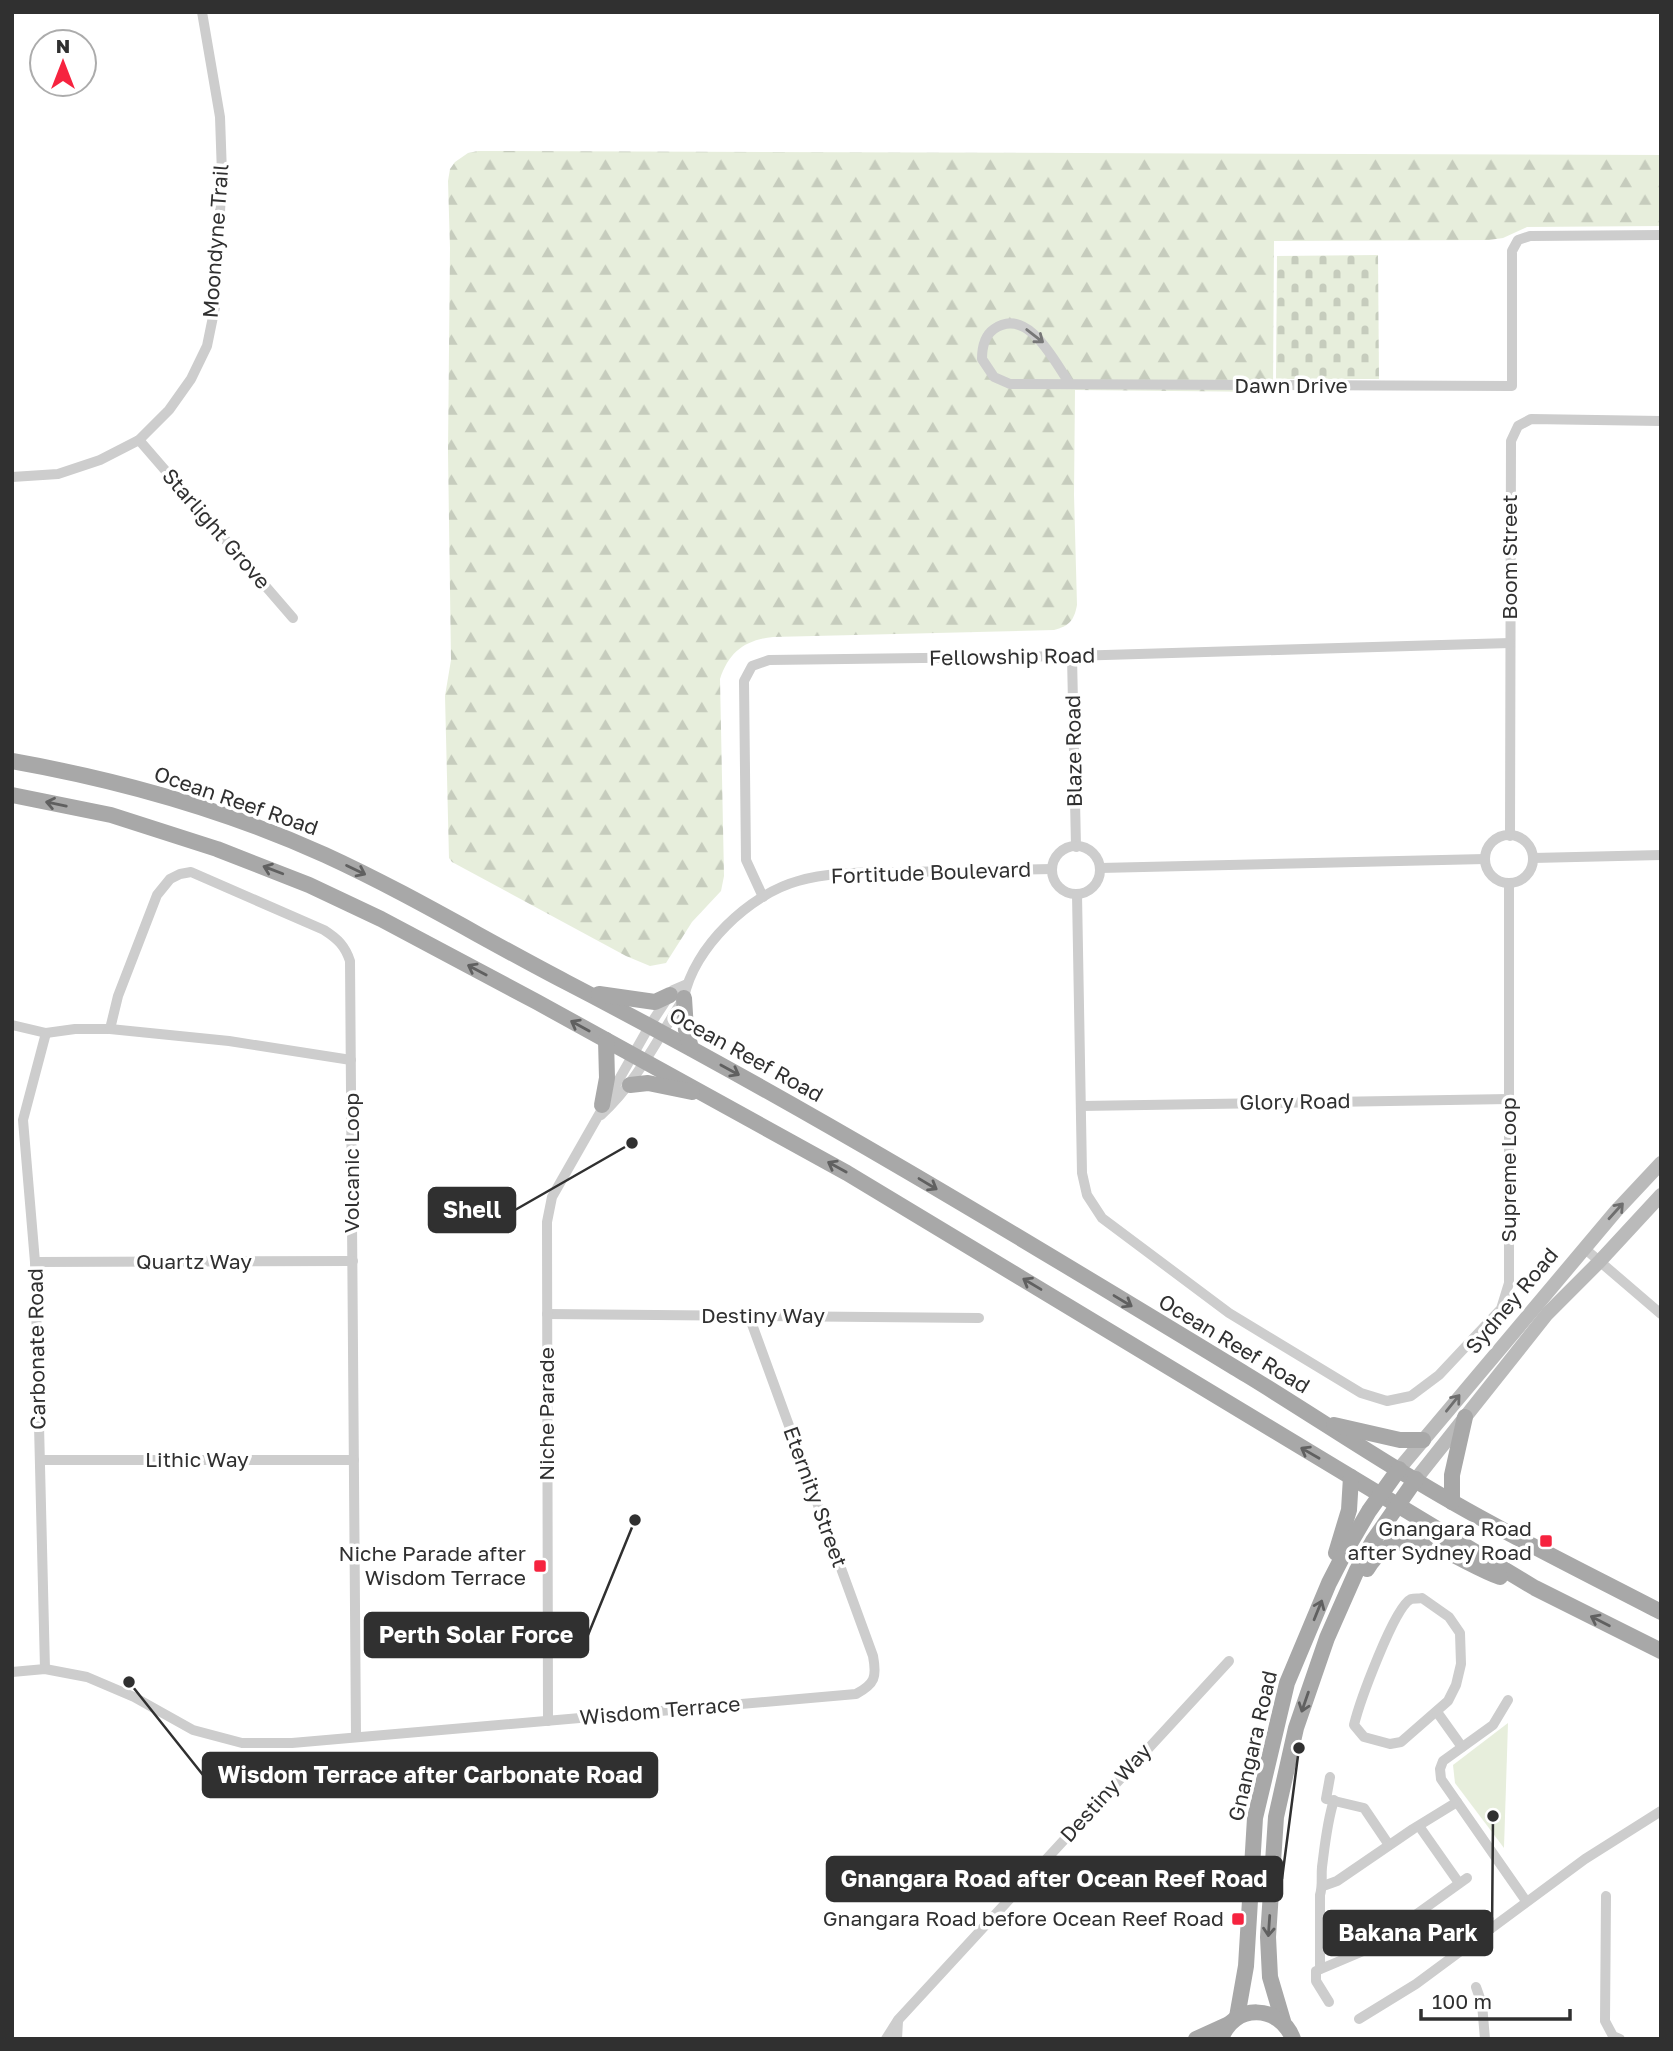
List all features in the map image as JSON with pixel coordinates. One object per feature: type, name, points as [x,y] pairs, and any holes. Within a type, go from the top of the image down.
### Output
[{"type":"main road","name":"Ocean Reef Road","points":[[12,761],[123,784],[205,810],[321,853],[407,895],[656,1028],[854,1140],[1251,1377],[1416,1479]]},
{"type":"main road","points":[[12,795],[130,821],[217,849],[284,874],[380,919],[606,1040],[858,1180],[1535,1588],[1661,1651]]},
{"type":"main road","points":[[586,992],[648,1001],[662,1000],[680,992],[691,1048]]},
{"type":"main road","points":[[599,1112],[607,1078],[606,1040]]},
{"type":"main road","points":[[630,1085],[648,1083],[704,1094]]},
{"type":"main road","points":[[1452,1502],[1452,1475],[1465,1417]]},
{"type":"main road","points":[[1318,1420],[1400,1440],[1423,1440]]},
{"type":"main road","name":"Gnangara Road","points":[[1229,2027],[1246,1966],[1255,1818],[1287,1683],[1345,1552],[1399,1469]]},
{"type":"main road","points":[[1329,1583],[1349,1510],[1351,1477]]},
{"type":"main road","points":[[1416,1479],[1452,1502],[1661,1612]]},
{"type":"main road","name":"Gnangara Road","points":[[1293,2039],[1283,2021],[1270,1977],[1268,1937],[1276,1817],[1296,1728],[1327,1637],[1357,1570],[1416,1479]]},
{"type":"main road","points":[[1327,1637],[1376,1555],[1386,1546],[1405,1540],[1448,1552],[1496,1576],[1535,1588]]},
{"type":"main road","points":[[1196,2039],[1229,2027],[1246,2013],[1265,2012],[1283,2021]]},
{"type":"street","name":"Moondyne Trail","points":[[12,477],[58,474],[100,460],[139,440],[169,410],[191,379],[207,346],[215,307],[221,222],[221,140],[220,117],[202,12]]},
{"type":"street","name":"Dawn Drive","points":[[1070,384],[1041,340],[1030,331],[1017,325],[998,326],[989,332],[984,341],[982,359],[994,377],[1010,384],[1511,386],[1512,251],[1518,240],[1530,236],[1661,235]]},
{"type":"street","name":"Boom Street","points":[[1510,835],[1511,441],[1517,426],[1531,419],[1661,421]]},
{"type":"street","name":"Starlight Grove","points":[[139,440],[293,618]]},
{"type":"street","name":"Fellowship Road","points":[[763,897],[746,860],[744,681],[752,666],[769,660],[1072,656],[1510,643]]},
{"type":"street","name":"Blaze Road","points":[[1072,656],[1076,847]]},
{"type":"street","points":[[1510,835],[1527,843],[1532,858],[1529,872],[1517,881],[1509,883],[1495,878],[1485,859],[1490,844],[1510,835]]},
{"type":"street","points":[[1076,847],[1087,849],[1094,854],[1100,868],[1096,883],[1077,894],[1062,889],[1052,869],[1058,854],[1064,849],[1076,847]]},
{"type":"street","points":[[1532,858],[1661,855]]},
{"type":"street","points":[[1100,868],[1485,859]]},
{"type":"street","name":"Fortitude Boulevard","points":[[656,1028],[713,939],[740,912],[763,897],[797,881],[841,874],[1052,869]]},
{"type":"street","name":"Volcanic Loop","points":[[110,1029],[118,996],[157,895],[161,887],[180,874],[191,872],[324,930],[339,941],[350,961],[356,1737]]},
{"type":"street","name":"Supreme Loop","points":[[1077,894],[1082,1173],[1087,1195],[1102,1217],[1229,1313],[1361,1393],[1387,1401],[1411,1395],[1439,1375],[1501,1309],[1509,1283],[1509,883]]},
{"type":"street","points":[[12,1026],[46,1033],[75,1029],[110,1029],[265,1045],[351,1060]]},
{"type":"street","name":"Niche Parade","points":[[548,1721],[547,1222],[552,1197],[599,1112],[656,1028]]},
{"type":"street","name":"Carbonate Road","points":[[45,1669],[35,1262],[23,1120],[46,1033]]},
{"type":"street","name":"Niche Parade","points":[[599,1112],[630,1085],[638,1058]]},
{"type":"street","name":"Glory Road","points":[[1081,1106],[1509,1099]]},
{"type":"street","name":"Sydney Road","points":[[1399,1469],[1584,1248],[1661,1163]]},
{"type":"street","name":"Sydney Road","points":[[1416,1479],[1547,1314],[1661,1195]]},
{"type":"street","points":[[1584,1248],[1661,1314]]},
{"type":"street","name":"Quartz Way","points":[[35,1262],[353,1261]]},
{"type":"street","name":"Destiny Way","points":[[547,1314],[979,1318]]},
{"type":"street","name":"Eternity Street","points":[[749,1316],[873,1656],[874,1679]]},
{"type":"street","name":"Lithic Way","points":[[40,1460],[354,1461]]},
{"type":"street","points":[[1422,1598],[1449,1617],[1460,1633],[1461,1664],[1456,1685],[1448,1701],[1437,1712],[1401,1742],[1390,1744],[1364,1737],[1354,1725],[1388,1633],[1401,1608],[1411,1599],[1422,1598]]},
{"type":"street","name":"Destiny Way","points":[[898,2020],[1228,1661]]},
{"type":"street","name":"Wisdom Terrace","points":[[12,1672],[45,1669],[87,1677],[134,1696],[193,1730],[242,1743],[292,1743],[856,1693],[868,1688],[874,1679]]},
{"type":"street","points":[[1508,1700],[1493,1725],[1449,1755],[1440,1769],[1441,1779],[1526,1901]]},
{"type":"street","points":[[1437,1712],[1462,1747]]},
{"type":"street","points":[[1330,1777],[1326,1799],[1364,1808],[1389,1845]]},
{"type":"street","points":[[1320,1969],[1320,1895],[1323,1886],[1327,1822],[1334,1800]]},
{"type":"street","points":[[1323,1886],[1337,1881],[1457,1802]]},
{"type":"street","points":[[1359,2019],[1416,1984],[1526,1901],[1661,1811]]},
{"type":"street","points":[[1329,2002],[1316,1981],[1316,1971],[1368,1949],[1463,1881],[1419,1826]]},
{"type":"street","points":[[1606,1896],[1605,2021],[1614,2036],[1620,2039]]},
{"type":"street","points":[[1476,1987],[1482,2004],[1485,2039]]},
{"type":"street","points":[[886,2039],[898,2020]]},
{"type":"street","points":[[897,2039],[898,2020]]},
{"type":"green space","points":[[468,153],[1661,155],[1661,226],[1527,227],[1503,238],[1489,240],[1274,241],[1273,392],[1075,390],[1077,605],[1067,625],[1054,630],[773,637],[746,644],[733,655],[720,679],[724,876],[721,891],[692,922],[666,963],[650,966],[626,956],[449,858],[445,696],[451,660],[448,181],[450,169],[455,162]]},
{"type":"green space","points":[[1378,255],[1379,379],[1276,379],[1277,256]]},
{"type":"green space","points":[[1508,1723],[1504,1848],[1455,1783],[1453,1765]]},
{"type":"place","name":"Shell","points":[[632,1143]]},
{"type":"place","name":"Perth Solar Force","points":[[635,1520]]},
{"type":"place","name":"Gnangara Road after Sydney Road","points":[[1546,1541]]},
{"type":"place","name":"Niche Parade after Wisdom Terrace","points":[[540,1566]]},
{"type":"place","name":"Wisdom Terrace after Carbonate Road","points":[[129,1682]]},
{"type":"place","name":"Gnangara Road after Ocean Reef Road","points":[[1299,1748]]},
{"type":"place","name":"Bakana Park","points":[[1493,1816]]},
{"type":"place","name":"Gnangara Road before Ocean Reef Road","points":[[1238,1919]]}]
